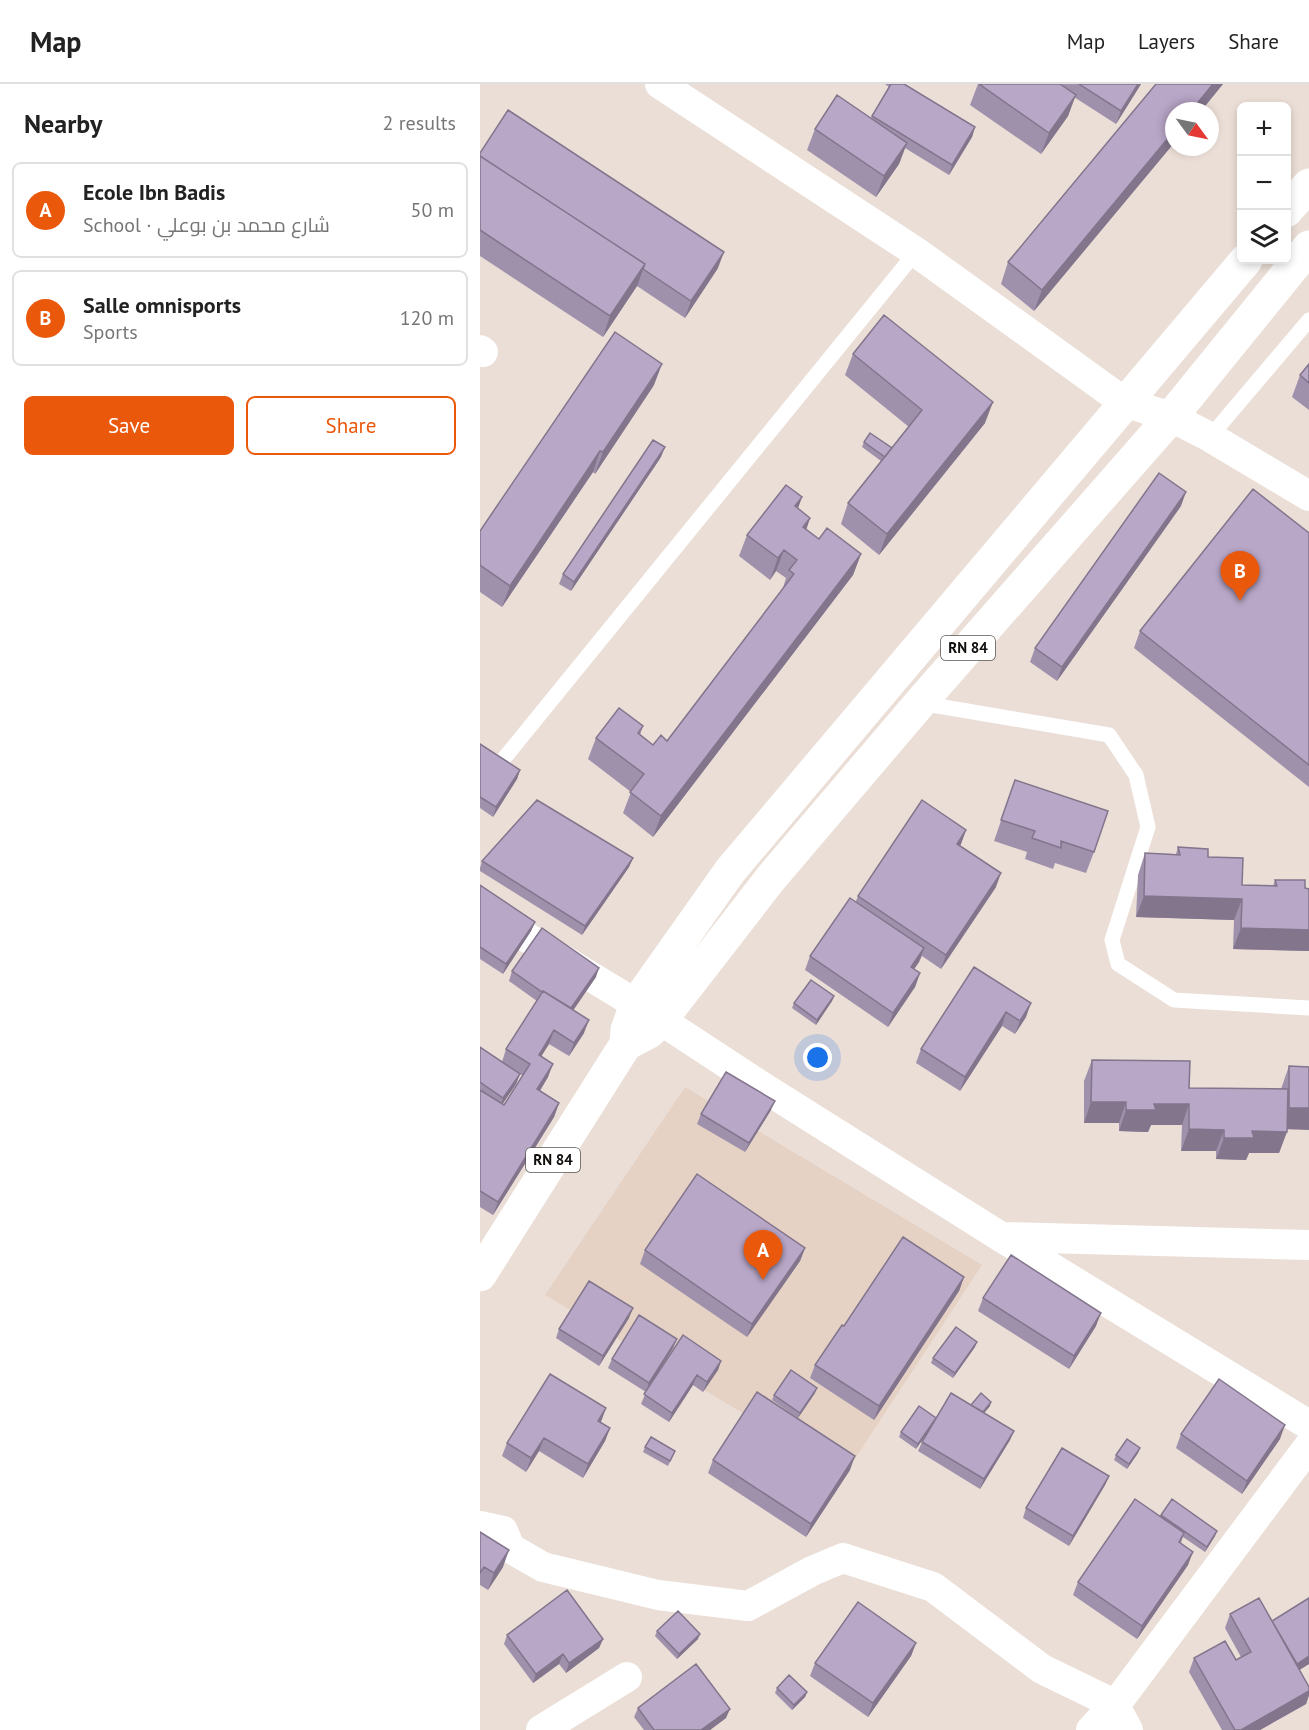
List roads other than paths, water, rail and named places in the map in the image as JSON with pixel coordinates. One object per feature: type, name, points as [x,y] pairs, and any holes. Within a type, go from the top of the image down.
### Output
[{"type":"main road","points":[[1288,210],[1309,185]]},
{"type":"main road","name":"RN 84","points":[[648,1012],[771,878],[920,703],[1171,417],[1309,248]]},
{"type":"main road","name":"RN 84","points":[[480,1275],[626,1044],[649,1032],[648,1012],[730,871],[1243,264]]},
{"type":"street","points":[[660,84],[916,252],[1125,402],[1171,417],[1309,495]]},
{"type":"street","points":[[480,909],[648,1012],[1001,1237],[1309,1425]]},
{"type":"street","points":[[1001,1237],[1309,1245]]},
{"type":"street","points":[[1091,1730],[1114,1704],[1309,1446]]},
{"type":"street","points":[[480,1526],[503,1531],[510,1548],[543,1567],[658,1595],[748,1606],[812,1571],[843,1558],[933,1587],[1042,1669],[1114,1704],[1128,1730]]},
{"type":"street","points":[[541,1730],[627,1677]]},
{"type":"lane","points":[[480,788],[916,252]]},
{"type":"lane","points":[[1210,437],[1309,320]]},
{"type":"lane","points":[[920,703],[1109,735],[1137,775],[1148,827],[1112,940],[1118,964],[1174,1000],[1309,1008]]},
{"type":"place","name":"Salle omnisports","points":[[1240,601]]},
{"type":"place","name":"Ecole Ibn Badis","points":[[763,1280]]}]
